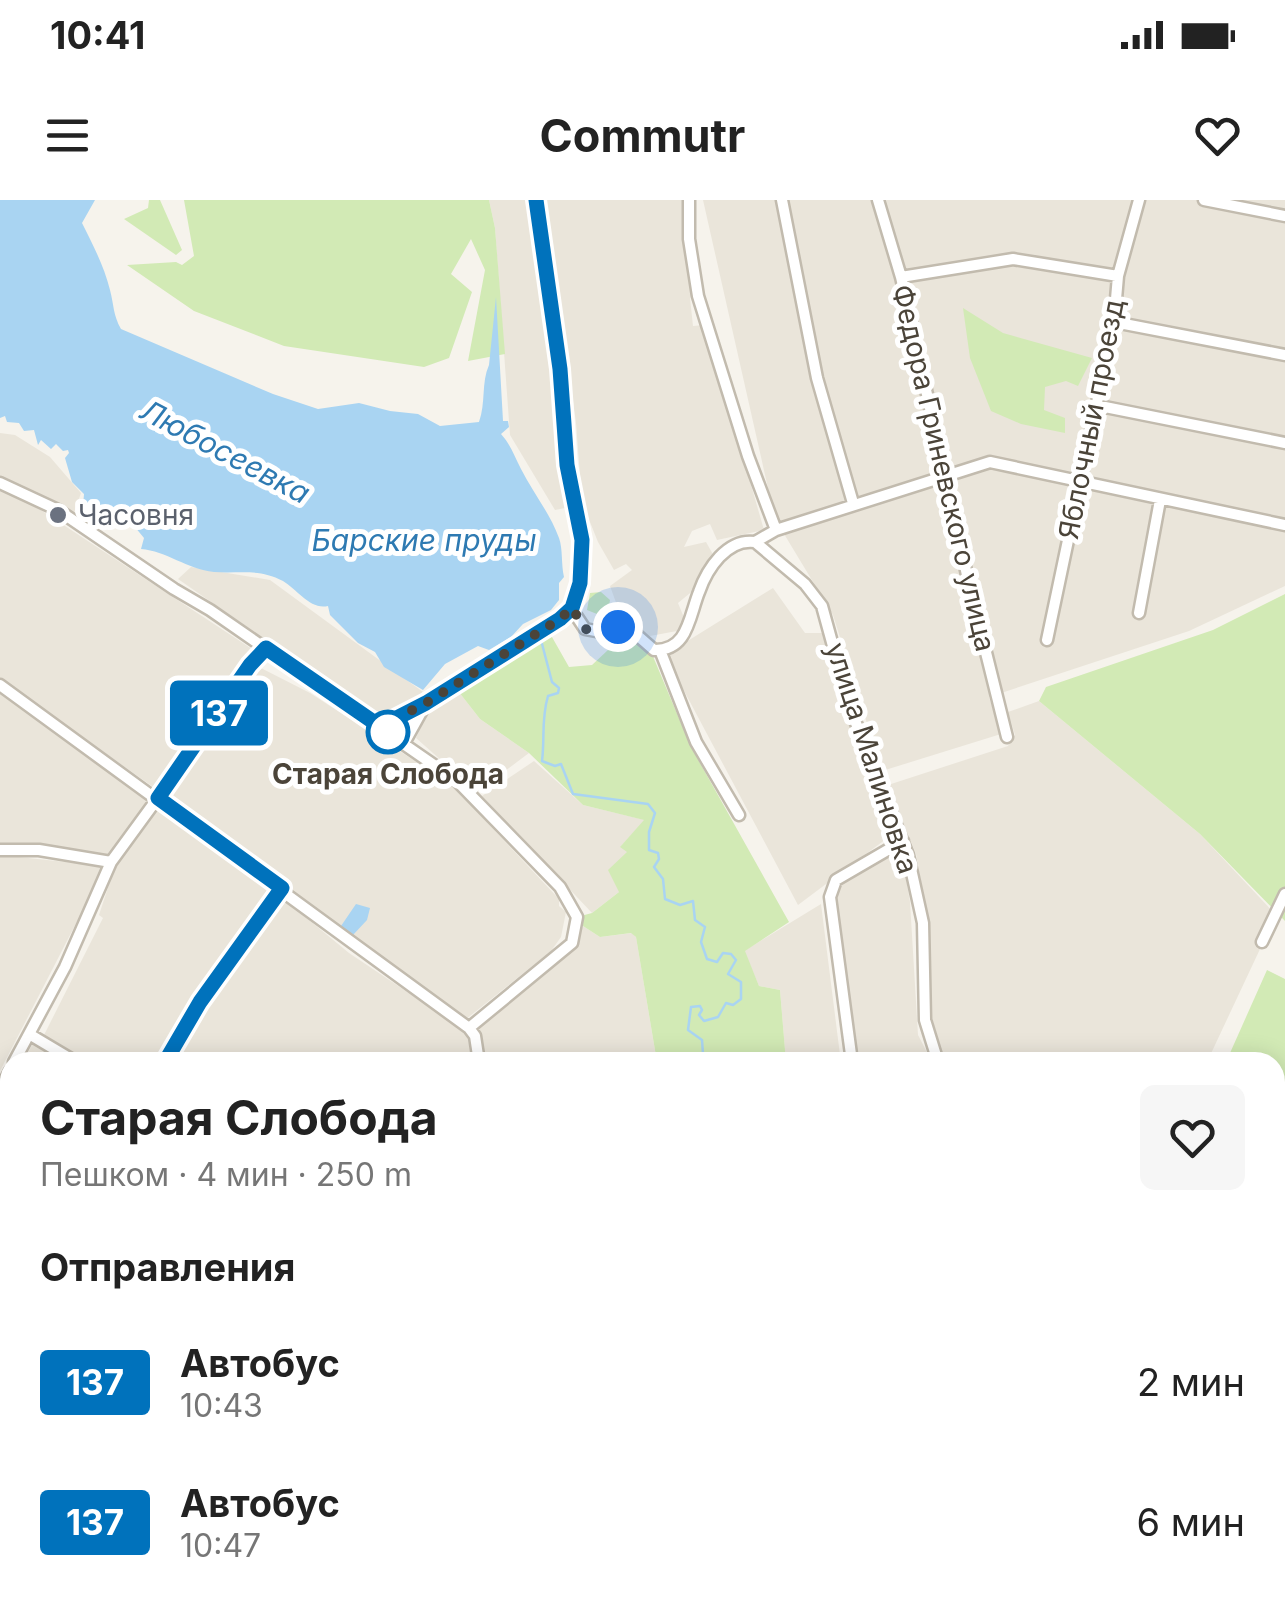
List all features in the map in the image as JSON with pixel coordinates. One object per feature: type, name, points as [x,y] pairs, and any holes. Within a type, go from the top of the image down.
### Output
[{"type":"street","points":[[388,727],[560,619],[572,608],[580,583],[582,540],[567,465],[560,369],[536,200]]},
{"type":"street","points":[[689,200],[689,239],[698,296],[776,530]]},
{"type":"street","points":[[782,200],[817,378],[853,503]]},
{"type":"street","name":"Федора Гриневского улица","points":[[878,200],[901,277],[944,479],[1007,737]]},
{"type":"street","name":"Яблочный проезд","points":[[1047,640],[1114,322],[1118,276],[1139,200]]},
{"type":"street","points":[[1204,200],[1285,216]]},
{"type":"street","points":[[901,277],[1013,259],[1118,276]]},
{"type":"street","points":[[1114,322],[1285,356]]},
{"type":"street","points":[[1096,405],[1285,442]]},
{"type":"street","points":[[572,608],[585,629],[601,632],[629,628],[654,650],[660,650],[679,642],[691,620],[699,590],[724,551],[853,503],[944,479],[990,462],[1285,526]]},
{"type":"street","points":[[0,483],[58,510],[370,720],[388,727],[457,781],[560,888],[578,917],[572,943],[469,1028]]},
{"type":"street","points":[[1139,613],[1160,500]]},
{"type":"street","name":"улица Малиновка","points":[[755,542],[805,584],[822,606],[850,708],[903,841],[923,922],[925,1020],[935,1052]]},
{"type":"street","points":[[19,1052],[65,967],[111,862],[266,648]]},
{"type":"street","points":[[660,650],[696,742],[739,815]]},
{"type":"street","points":[[0,684],[469,1028],[477,1052]]},
{"type":"street","points":[[404,743],[426,703]]},
{"type":"street","points":[[851,1052],[830,897],[836,880],[903,841]]},
{"type":"street","points":[[0,850],[39,850],[111,862]]},
{"type":"street","points":[[171,1052],[200,1002],[282,888]]},
{"type":"street","points":[[1262,942],[1285,894]]},
{"type":"street","points":[[29,1034],[59,1052]]},
{"type":"shaded area","points":[[489,200],[530,200],[570,507],[555,510],[510,435],[495,228]]},
{"type":"shaded area","points":[[546,200],[682,200],[693,291],[693,326],[705,325],[764,530],[717,540],[710,524],[692,531],[684,547],[706,542],[715,558],[695,589],[678,603],[685,620],[677,631],[650,636],[627,620],[618,608],[610,586],[632,570],[626,564],[614,570],[582,502],[576,423]]},
{"type":"shaded area","points":[[703,200],[1285,200],[1285,586],[1189,631],[989,697],[1001,734],[882,771],[833,615],[775,519]]},
{"type":"shaded area","points":[[0,433],[15,435],[50,457],[81,493],[74,513],[0,477]]},
{"type":"shaded area","points":[[0,488],[24,499],[252,649],[156,789],[0,679]]},
{"type":"shaded area","points":[[191,567],[270,580],[423,692],[391,715],[369,712],[178,579]]},
{"type":"shaded area","points":[[773,588],[805,633],[825,633],[890,836],[798,905],[665,655]]},
{"type":"shaded area","points":[[257,666],[310,693],[452,785],[559,899],[559,906],[566,912],[561,937],[551,951],[465,1020],[372,955],[169,797]]},
{"type":"shaded area","points":[[455,687],[480,719],[529,753],[477,792],[416,738],[427,712]]},
{"type":"shaded area","points":[[0,689],[150,800],[109,858],[0,847]]},
{"type":"shaded area","points":[[1039,701],[1200,834],[1276,915],[1212,1052],[942,1052],[931,1015],[929,926],[916,854],[888,785],[1008,746],[1015,735],[1008,712]]},
{"type":"shaded area","points":[[534,761],[583,805],[645,820],[621,846],[628,851],[619,892],[592,913],[482,796]]},
{"type":"shaded area","points":[[158,804],[275,891],[164,1052],[72,1052],[44,1035],[103,918],[99,915],[116,863]]},
{"type":"shaded area","points":[[901,848],[910,902],[918,1035],[927,1052],[852,1050],[833,895],[838,882]]},
{"type":"shaded area","points":[[0,855],[104,869],[10,1052],[0,1052]]},
{"type":"shaded area","points":[[280,896],[349,953],[467,1032],[470,1052],[176,1052],[207,996]]},
{"type":"shaded area","points":[[821,904],[840,1052],[785,1052],[780,990],[759,986],[744,951]]},
{"type":"shaded area","points":[[583,926],[600,937],[632,933],[636,937],[655,1052],[480,1052],[475,1026],[571,949]]},
{"type":"shaded area","points":[[34,1041],[55,1052],[28,1052]]},
{"type":"green space","points":[[149,200],[160,200],[182,250],[176,255],[124,219],[148,208]]},
{"type":"green space","points":[[184,200],[489,200],[495,228],[505,354],[468,361],[485,270],[471,239],[451,274],[472,292],[449,358],[424,367],[284,346],[194,311],[127,265],[182,265],[194,256]]},
{"type":"green space","points":[[963,308],[1003,333],[1092,358],[1078,386],[1066,381],[1045,387],[1044,410],[1065,418],[1065,433],[1021,424],[991,411],[970,358]]},
{"type":"green space","points":[[601,592],[610,600],[607,618],[587,610],[590,593]]},
{"type":"green space","points":[[1285,594],[1285,921],[1200,834],[1039,701],[1046,687],[1213,630]]},
{"type":"green space","points":[[548,630],[569,667],[592,665],[608,650],[597,635],[631,639],[652,654],[691,747],[789,922],[745,951],[759,986],[780,990],[785,1052],[655,1052],[636,937],[631,933],[600,937],[577,917],[592,913],[619,892],[608,870],[627,852],[620,847],[644,820],[583,805],[529,753],[480,719],[455,687]]},
{"type":"green space","points":[[1267,970],[1285,979],[1285,1052],[1230,1052]]},
{"type":"water","name":"Барские пруды","points":[[0,200],[95,200],[82,223],[105,272],[121,329],[273,394],[318,409],[359,403],[418,414],[440,426],[479,422],[496,297],[503,421],[508,421],[509,427],[501,434],[559,538],[564,577],[559,583],[559,600],[551,610],[523,624],[511,637],[489,650],[478,646],[445,664],[423,690],[384,667],[375,652],[358,643],[330,615],[328,606],[310,602],[283,581],[257,573],[204,570],[141,549],[144,538],[125,515],[90,502],[83,506],[84,494],[72,482],[65,458],[68,450],[63,451],[56,444],[51,449],[41,440],[38,445],[34,430],[24,431],[19,423],[7,422],[5,416],[0,418]]},
{"type":"water","points":[[356,904],[370,908],[367,920],[353,935],[341,926]]},
{"type":"waterway","name":"Любосеевка","points":[[541,640],[552,682],[559,688],[558,693],[548,696],[546,704],[542,761],[561,764],[573,794],[648,804],[655,813],[649,850],[658,853],[654,867],[663,879],[665,899],[680,905],[693,901],[695,920],[705,927],[701,942],[707,959],[717,962],[723,953],[736,960],[728,974],[741,982],[741,999],[733,1005],[726,1003],[718,1017],[704,1021],[699,1015],[700,1006],[691,1007],[688,1030],[702,1040],[703,1052]]},
{"type":"bus line","name":"137","points":[[171,1052],[200,1002],[282,888],[158,798],[250,665],[266,648],[388,732],[389,722],[426,703],[572,608],[580,583],[582,540],[567,465],[560,369],[536,200]]},
{"type":"place","name":"Часовня","points":[[58,515]]},
{"type":"place","name":"Старая Слобода","points":[[388,732]]},
{"type":"route","points":[[388,732],[389,722],[426,703],[572,608],[585,629],[601,632],[618,627]]}]
